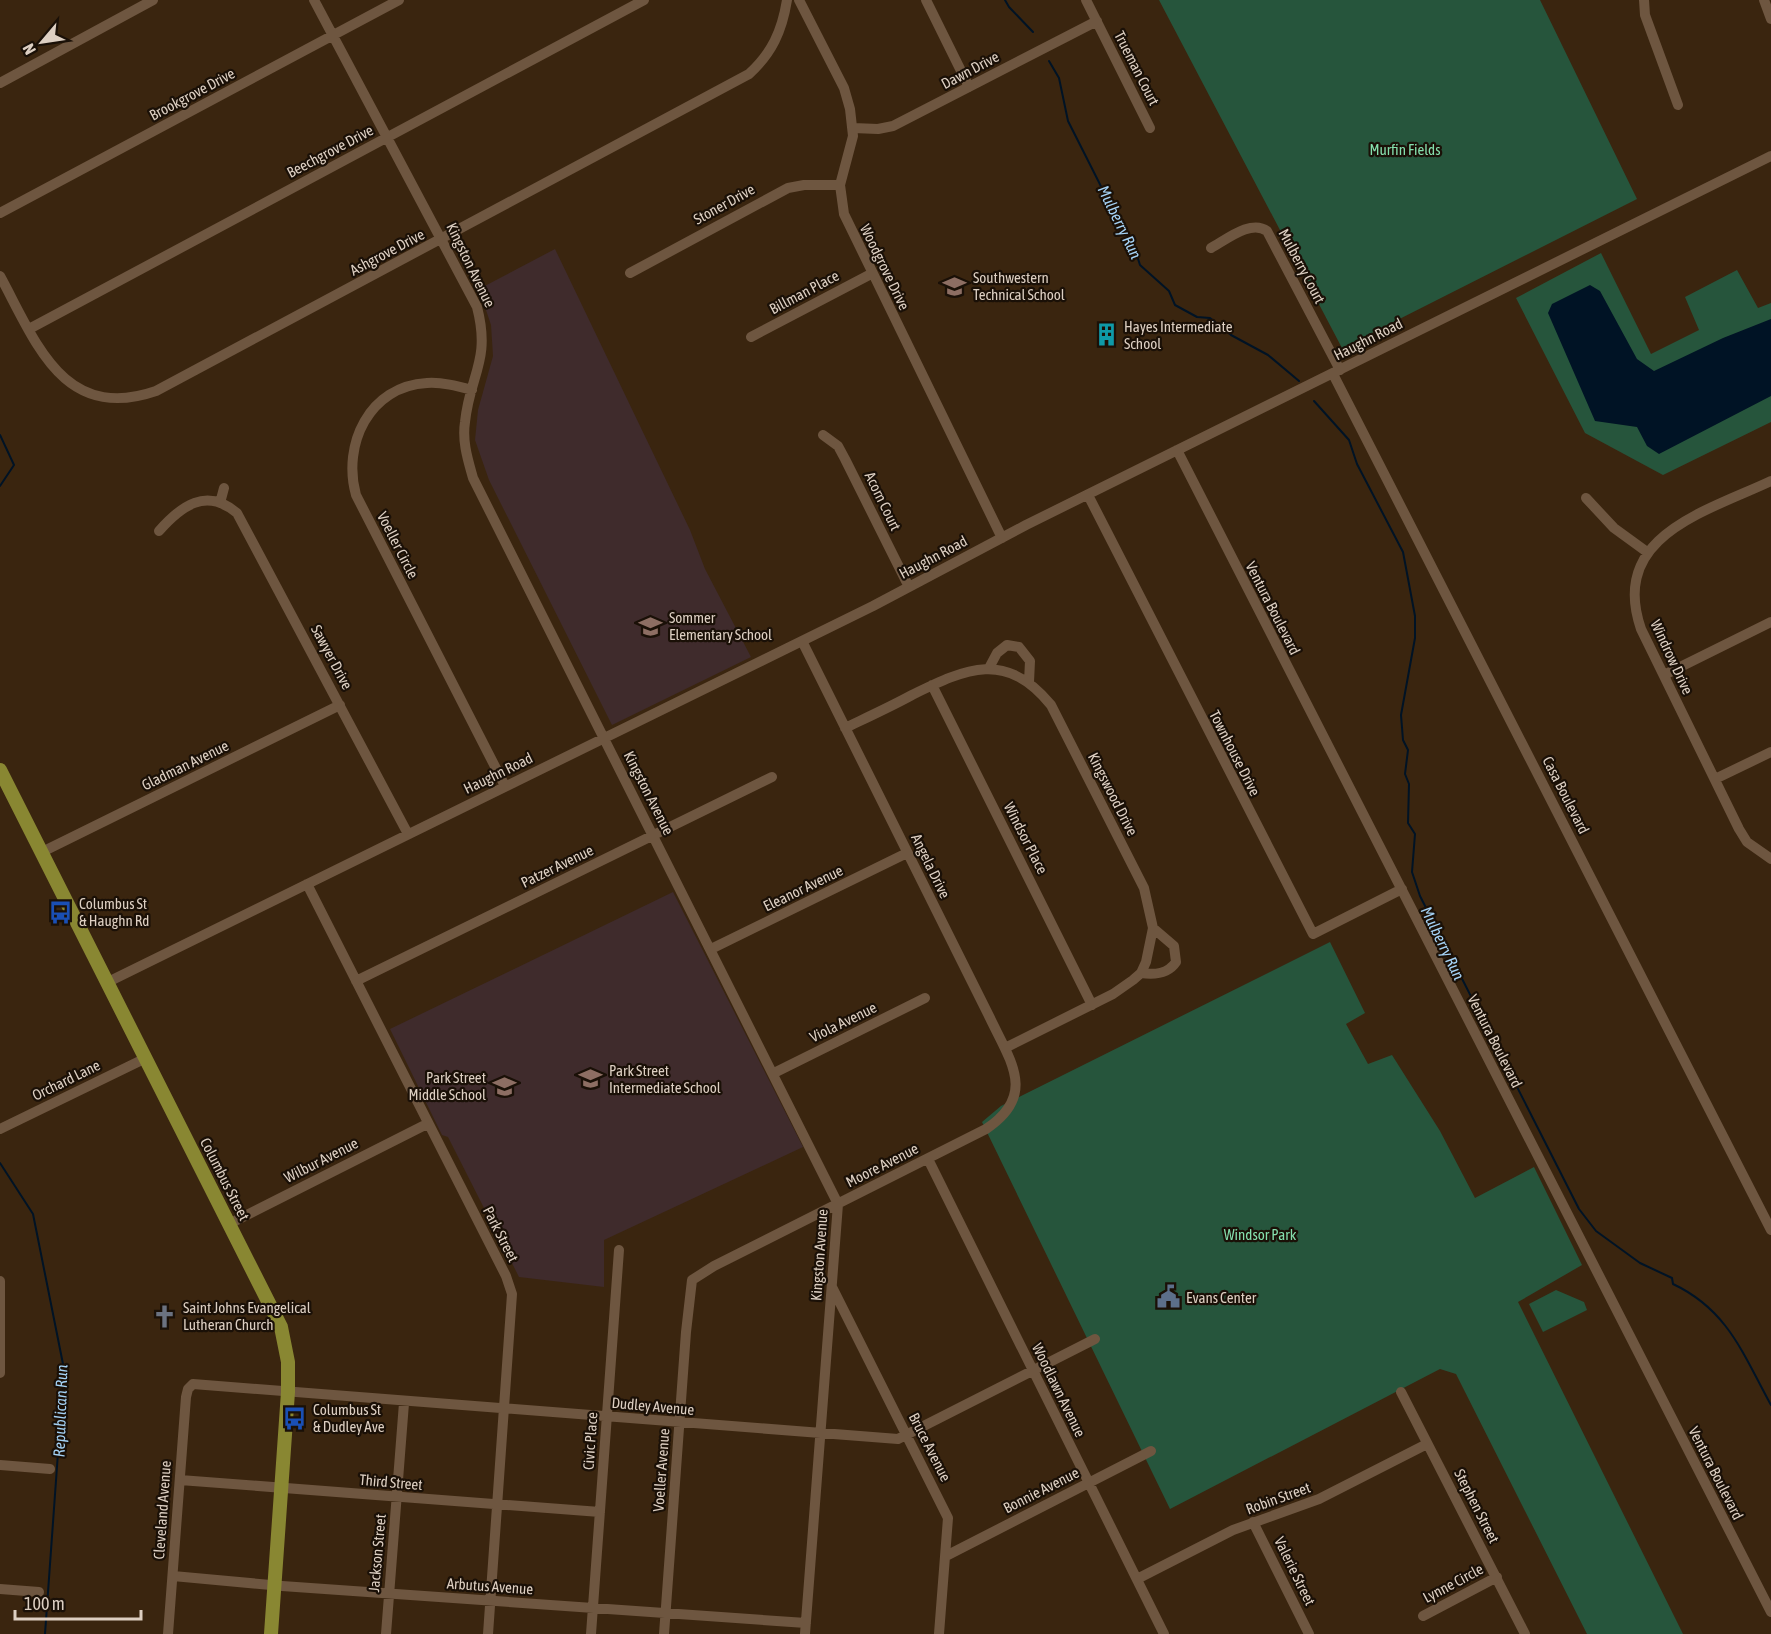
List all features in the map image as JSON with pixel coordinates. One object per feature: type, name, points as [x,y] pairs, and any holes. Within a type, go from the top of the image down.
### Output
[{"type":"main road","name":"Columbus Street","points":[[0,770],[281,1327],[288,1362],[288,1392],[271,1634]]},
{"type":"street","points":[[0,82],[153,0]]},
{"type":"street","name":"Kingston Avenue","points":[[314,0],[470,291],[480,320],[481,361],[472,390],[464,438],[473,478],[838,1204],[805,1628]]},
{"type":"street","name":"Brookgrove Drive","points":[[0,213],[399,0]]},
{"type":"street","name":"Beechgrove Drive","points":[[29,329],[644,0]]},
{"type":"street","name":"Ashgrove Drive","points":[[0,276],[44,358],[54,370],[81,389],[111,398],[142,396],[183,378],[749,74],[772,49],[782,26],[787,0]]},
{"type":"street","name":"Woodgrove Drive","points":[[799,0],[844,88],[853,128],[840,185],[844,214],[871,274],[1002,538]]},
{"type":"street","points":[[926,0],[969,87]]},
{"type":"street","name":"Trueman Court","points":[[1086,0],[1150,128]]},
{"type":"street","points":[[1644,0],[1645,15],[1678,105]]},
{"type":"street","points":[[1764,0],[1771,18]]},
{"type":"street","name":"Dawn Drive","points":[[853,128],[878,129],[893,126],[1096,21]]},
{"type":"street","name":"Haughn Road","points":[[108,982],[802,641],[1177,450],[1771,156]]},
{"type":"street","name":"Stoner Drive","points":[[630,273],[776,193],[795,185],[840,185]]},
{"type":"street","name":"Mulberry Court","points":[[1211,248],[1248,228],[1256,226],[1267,231],[1336,372]]},
{"type":"street","name":"Billman Place","points":[[751,337],[871,274]]},
{"type":"street","name":"Casa Boulevard","points":[[1336,372],[1771,1230]]},
{"type":"street","name":"Voeller Circle","points":[[472,390],[426,383],[410,387],[381,402],[372,410],[356,436],[351,469],[356,495],[506,786]]},
{"type":"street","name":"Acorn Court","points":[[823,435],[838,446],[842,453],[909,587]]},
{"type":"street","name":"Ventura Boulevard","points":[[1177,450],[1771,1612]]},
{"type":"street","name":"Windrow Drive","points":[[1771,481],[1677,526],[1647,552],[1635,577],[1636,613],[1664,675],[1747,842],[1771,859]]},
{"type":"street","points":[[159,531],[177,511],[186,506],[202,501],[220,503],[224,488]]},
{"type":"street","name":"Townhouse Drive","points":[[1088,495],[1313,934],[1402,889]]},
{"type":"street","points":[[1586,498],[1614,528],[1647,552]]},
{"type":"street","name":"Sawyer Drive","points":[[220,503],[232,509],[241,519],[408,834]]},
{"type":"street","points":[[1664,675],[1771,622]]},
{"type":"street","name":"Angela Drive","points":[[802,641],[1005,1048],[1017,1079],[1014,1099],[1010,1107]]},
{"type":"street","points":[[988,668],[1001,649],[1007,645],[1018,647],[1030,661],[1029,682]]},
{"type":"street","name":"Kingswood Drive","points":[[845,728],[958,672],[988,668],[1014,674],[1029,682],[1046,699],[1059,719],[1144,888],[1153,928],[1150,948],[1141,973]]},
{"type":"street","name":"Windsor Place","points":[[932,685],[1092,1005]]},
{"type":"street","name":"Gladman Avenue","points":[[42,852],[340,705]]},
{"type":"street","points":[[1715,779],[1771,752]]},
{"type":"street","name":"Patzer Avenue","points":[[356,981],[772,777]]},
{"type":"street","name":"Eleanor Avenue","points":[[711,949],[908,853]]},
{"type":"street","name":"Park Street","points":[[307,884],[506,1276],[512,1294],[506,1409],[488,1634]]},
{"type":"street","points":[[1005,1048],[1113,994],[1141,973],[1153,974],[1168,970],[1177,957],[1170,941],[1153,928]]},
{"type":"street","name":"Viola Avenue","points":[[774,1073],[925,998]]},
{"type":"street","name":"Orchard Lane","points":[[0,1129],[146,1058]]},
{"type":"street","name":"Moore Avenue","points":[[698,1275],[986,1129],[1002,1118],[1010,1107]]},
{"type":"street","name":"Wilbur Avenue","points":[[229,1224],[427,1124]]},
{"type":"street","name":"Woodlawn Avenue","points":[[928,1159],[1137,1579],[1161,1633]]},
{"type":"street","name":"Civic Place","points":[[591,1634],[619,1250]]},
{"type":"street","name":"Voeller Avenue","points":[[664,1634],[690,1287],[698,1275]]},
{"type":"street","points":[[0,1281],[0,1373]]},
{"type":"street","name":"Bruce Avenue","points":[[832,1287],[948,1518],[939,1634]]},
{"type":"street","name":"Dudley Avenue","points":[[188,1389],[197,1384],[404,1403],[898,1439],[1095,1339]]},
{"type":"street","name":"Cleveland Avenue","points":[[168,1634],[188,1389]]},
{"type":"street","name":"Stephen Street","points":[[1401,1392],[1526,1634]]},
{"type":"street","name":"Jackson Street","points":[[386,1634],[404,1403]]},
{"type":"street","name":"Robin Street","points":[[1137,1579],[1253,1522],[1319,1500],[1427,1444]]},
{"type":"street","name":"Bonnie Avenue","points":[[946,1556],[1151,1451]]},
{"type":"street","points":[[0,1465],[50,1469]]},
{"type":"street","name":"Third Street","points":[[180,1480],[600,1512]]},
{"type":"street","name":"Valerie Street","points":[[1253,1522],[1309,1634]]},
{"type":"street","name":"Arbutus Avenue","points":[[173,1576],[666,1613],[805,1628]]},
{"type":"street","name":"Lynne Circle","points":[[1423,1616],[1497,1577]]},
{"type":"street","points":[[0,1589],[39,1592]]},
{"type":"shaded area","points":[[555,249],[690,530],[705,569],[751,657],[612,725],[489,480],[475,440],[478,410],[493,356],[491,325],[479,289]]},
{"type":"shaded area","name":"Park Street Intermediate School","points":[[673,892],[803,1147],[604,1240],[604,1287],[519,1277],[448,1137],[442,1135],[390,1029]]},
{"type":"green space","name":"Murfin Fields","points":[[1159,0],[1540,0],[1637,199],[1342,348]]},
{"type":"green space","points":[[1601,253],[1651,354],[1699,330],[1685,297],[1737,270],[1758,308],[1771,303],[1771,422],[1663,475],[1585,433],[1516,298]]},
{"type":"green space","name":"Windsor Park","points":[[1330,942],[1365,1013],[1346,1024],[1368,1064],[1392,1055],[1440,1131],[1475,1198],[1534,1167],[1582,1265],[1518,1302],[1683,1634],[1587,1634],[1456,1374],[1440,1369],[1170,1509],[982,1122],[1001,1106]]},
{"type":"green space","points":[[1556,1290],[1584,1302],[1587,1310],[1543,1332],[1529,1304]]},
{"type":"water","points":[[1590,285],[1600,291],[1637,359],[1654,371],[1723,338],[1771,319],[1771,396],[1659,454],[1647,446],[1637,427],[1595,421],[1548,313],[1552,304]]},
{"type":"waterway","name":"Mulberry Run","points":[[1005,0],[1033,32]]},
{"type":"waterway","name":"Mulberry Run","points":[[1049,61],[1059,78],[1068,121],[1118,220],[1132,240],[1140,265],[1169,291],[1175,305],[1197,317],[1210,318],[1231,335],[1268,355],[1299,381]]},
{"type":"waterway","name":"Mulberry Run","points":[[1314,401],[1349,440],[1357,464],[1403,552],[1415,616],[1415,638],[1401,715],[1403,740],[1408,750],[1405,774],[1409,784],[1408,823],[1415,834],[1412,872],[1420,896],[1579,1209],[1596,1231],[1640,1263],[1672,1278],[1673,1284],[1692,1295],[1721,1320],[1742,1351],[1771,1405]]},
{"type":"waterway","name":"Republican Run","points":[[0,435],[14,465],[0,486]]},
{"type":"waterway","name":"Republican Run","points":[[0,1163],[33,1214],[64,1369],[45,1634]]},
{"type":"place","name":"Southwestern Technical School","points":[[955,286]]},
{"type":"place","name":"Hayes Intermediate School","points":[[1106,335]]},
{"type":"place","name":"Sommer Elementary School","points":[[651,626]]},
{"type":"place","name":"Columbus St & Haughn Rd","points":[[61,912]]},
{"type":"place","name":"Park Street Intermediate School","points":[[591,1079]]},
{"type":"place","name":"Park Street Middle School","points":[[504,1086]]},
{"type":"place","name":"Evans Center","points":[[1168,1297]]},
{"type":"place","name":"Saint Johns Evangelical Lutheran Church","points":[[165,1316]]},
{"type":"place","name":"Columbus St & Dudley Ave","points":[[295,1418]]}]
